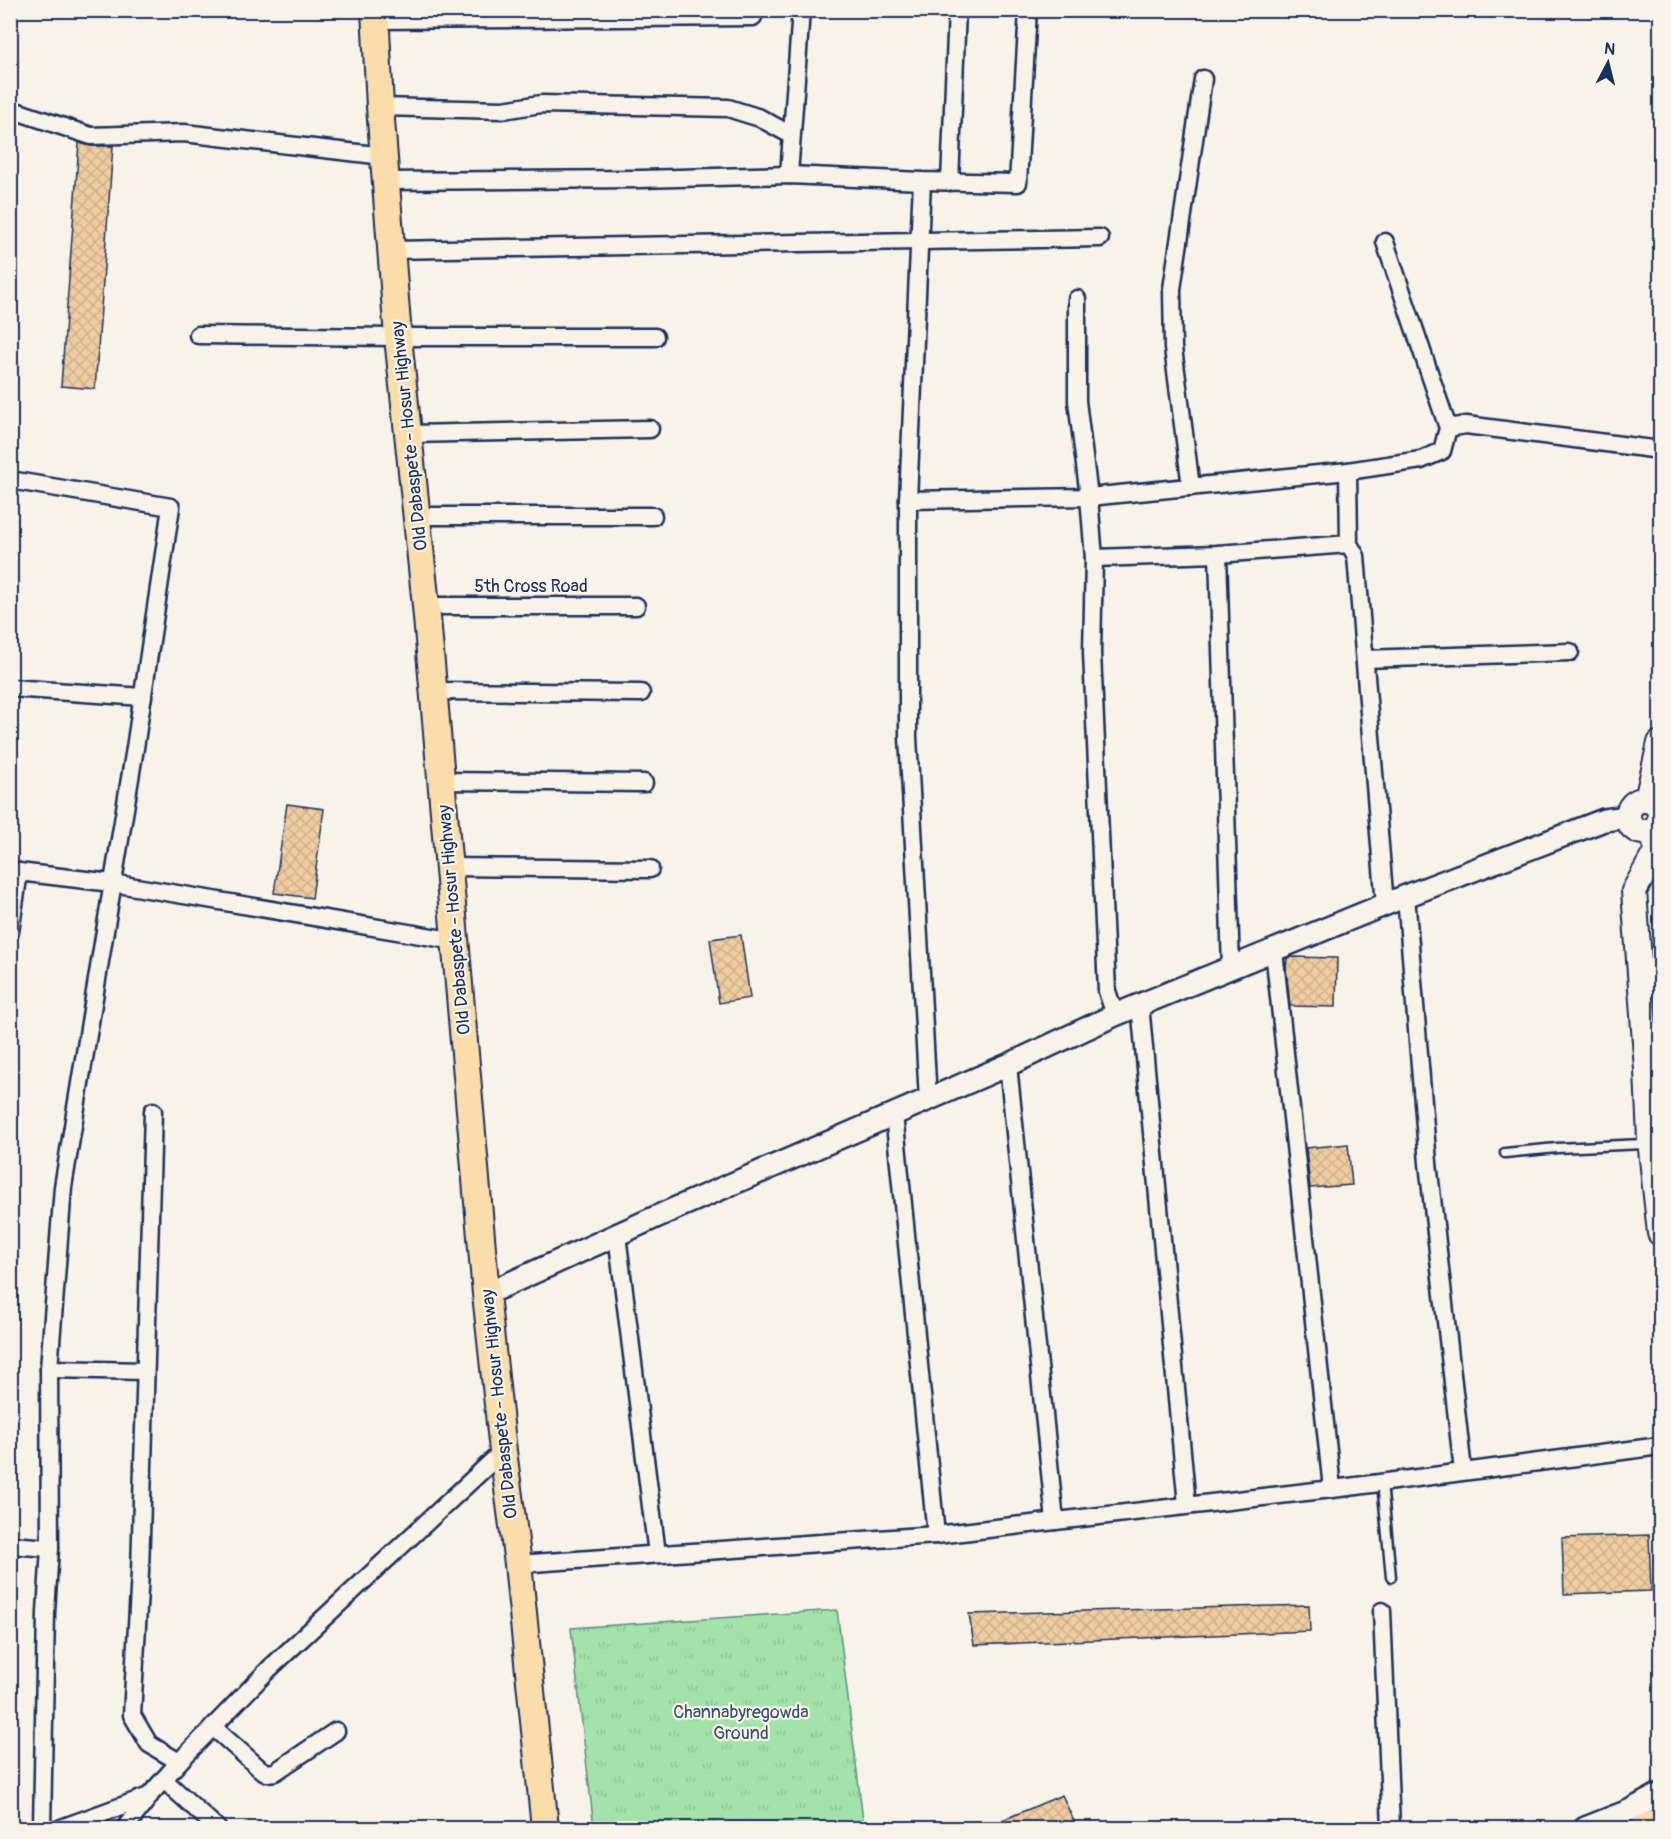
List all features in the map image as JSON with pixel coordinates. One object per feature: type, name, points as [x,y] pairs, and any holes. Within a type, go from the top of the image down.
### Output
[{"type":"highway","points":[[1646,1828],[1660,1822]]},
{"type":"main road","name":"Old Dabaspete - Hosur Highway","points":[[375,15],[398,338],[434,691],[486,1294],[518,1564],[545,1828]]},
{"type":"main road","points":[[1647,800],[1660,743]]},
{"type":"main road","points":[[1655,851],[1631,825],[1627,811],[1632,804],[1647,800],[1655,802],[1660,813],[1656,828],[1655,851],[1634,891],[1647,1070],[1655,1137],[1660,1233]]},
{"type":"street","points":[[789,175],[801,10]]},
{"type":"street","points":[[950,182],[957,10]]},
{"type":"street","points":[[10,110],[91,136],[184,133],[385,168],[651,179],[789,175],[922,182],[1018,183],[1028,10]]},
{"type":"street","points":[[375,15],[753,17]]},
{"type":"street","points":[[1191,487],[1173,348],[1172,289],[1203,79]]},
{"type":"street","points":[[380,106],[503,110],[541,104],[728,108],[760,118],[791,135]]},
{"type":"street","points":[[922,182],[908,500],[908,737],[928,1100]]},
{"type":"street","points":[[391,250],[1100,238]]},
{"type":"street","points":[[908,500],[1089,497],[1348,471],[1421,460],[1442,451],[1448,428],[1385,242]]},
{"type":"street","points":[[1077,299],[1077,401],[1094,558],[1092,653],[1107,991],[1115,1016]]},
{"type":"street","points":[[198,335],[398,338],[655,337]]},
{"type":"street","points":[[1448,428],[1466,425],[1660,450]]},
{"type":"street","points":[[409,434],[650,429]]},
{"type":"street","points":[[1348,471],[1349,544],[1356,556],[1385,905]]},
{"type":"street","points":[[10,480],[171,507],[143,697],[63,1187],[50,1369],[50,1548],[46,1612],[42,1828]]},
{"type":"street","points":[[417,516],[653,516]]},
{"type":"street","points":[[1094,558],[1218,554],[1349,544]]},
{"type":"street","points":[[1218,554],[1231,969]]},
{"type":"street","name":"5th Cross Road","points":[[426,606],[636,606]]},
{"type":"street","points":[[1365,659],[1570,651]]},
{"type":"street","points":[[10,688],[143,697]]},
{"type":"street","points":[[434,691],[641,693]]},
{"type":"street","points":[[441,781],[644,783]]},
{"type":"street","points":[[486,1294],[1140,1005],[1406,896],[1604,820],[1628,817]]},
{"type":"street","points":[[449,867],[650,869]]},
{"type":"street","points":[[10,932],[15,871],[112,883],[456,941]]},
{"type":"street","points":[[1406,896],[1428,1163],[1463,1471]]},
{"type":"street","points":[[1274,951],[1332,1488]]},
{"type":"street","points":[[1140,1005],[1187,1505]]},
{"type":"street","points":[[1008,1065],[1055,1521]]},
{"type":"street","points":[[153,1111],[140,1572],[132,1715],[149,1744],[179,1762]]},
{"type":"street","points":[[894,1114],[936,1535]]},
{"type":"street","points":[[616,1235],[657,1554]]},
{"type":"street","points":[[50,1369],[146,1371]]},
{"type":"street","points":[[518,1564],[936,1535],[1382,1482],[1660,1446]]},
{"type":"street","points":[[125,1828],[179,1762],[269,1669],[503,1451]]},
{"type":"street","points":[[10,1545],[50,1548]]},
{"type":"street","points":[[1382,1611],[1391,1828]]},
{"type":"street","points":[[213,1727],[258,1768],[267,1773],[275,1772],[336,1731]]},
{"type":"street","points":[[164,1780],[217,1828]]},
{"type":"street","points":[[1585,1828],[1631,1810],[1660,1794]]},
{"type":"street","points":[[61,1828],[149,1796]]},
{"type":"lane","points":[[1505,1153],[1643,1144],[1655,1137]]},
{"type":"lane","points":[[1382,1482],[1391,1577]]},
{"type":"green space","name":"Channabyregowda Ground","points":[[837,1610],[864,1828],[594,1828],[571,1628]]},
{"type":"building","points":[[79,143],[91,146],[113,146],[95,389],[61,386]]},
{"type":"building","points":[[287,804],[324,809],[312,898],[274,893]]},
{"type":"building","points":[[741,935],[750,998],[719,1003],[710,939]]},
{"type":"building","points":[[1290,957],[1337,958],[1336,1007],[1290,1006],[1286,968],[1287,959]]},
{"type":"building","points":[[1348,1144],[1352,1185],[1310,1188],[1306,1148]]},
{"type":"building","points":[[1649,1535],[1651,1591],[1564,1594],[1562,1538]]},
{"type":"building","points":[[1309,1605],[1310,1631],[974,1645],[969,1614]]},
{"type":"building","points":[[1062,1795],[1077,1828],[984,1828]]}]
